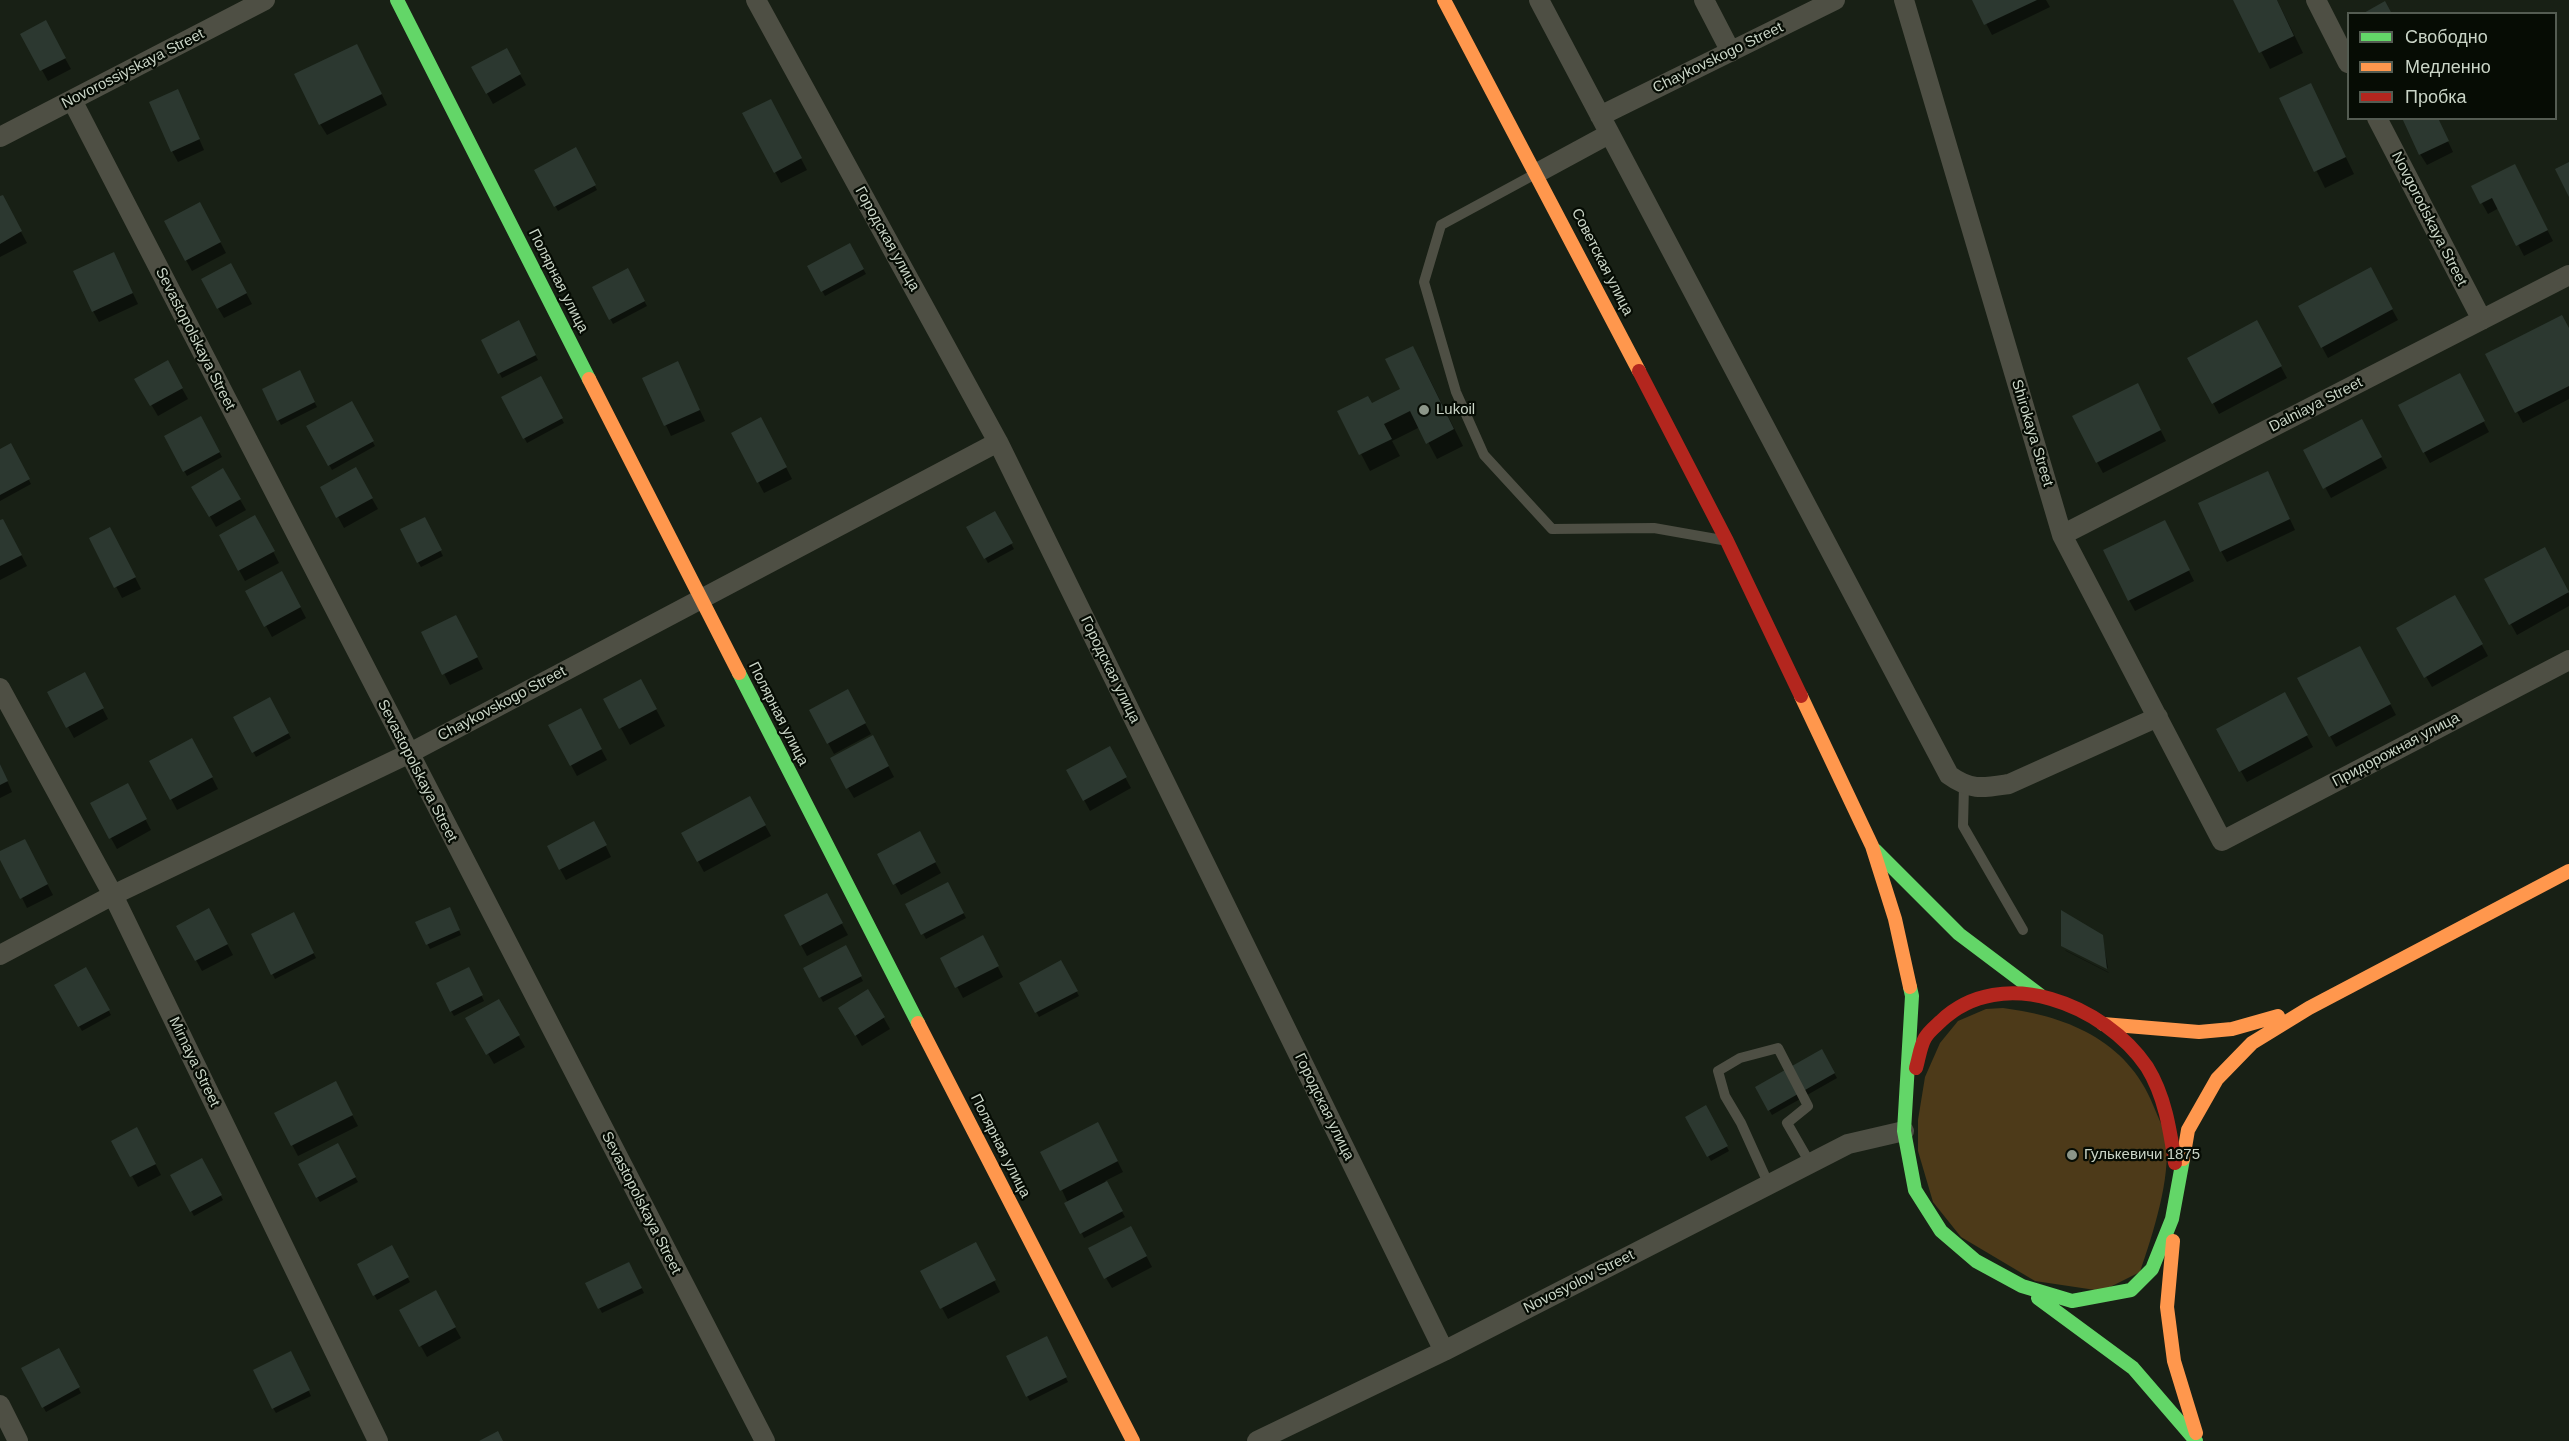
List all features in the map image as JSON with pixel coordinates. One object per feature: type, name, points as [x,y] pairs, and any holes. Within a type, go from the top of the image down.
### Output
[{"type":"main road","name":"Полярная улица","points":[[397,0],[700,598],[1133,1441]]},
{"type":"main road","name":"Советская улица","points":[[1444,0],[1537,172],[1727,541],[1872,846]]},
{"type":"main road","points":[[1872,846],[1959,934],[2040,995]]},
{"type":"main road","points":[[1872,846],[1895,919],[1912,996],[1904,1131],[1915,1190],[1941,1231],[1976,1261],[2022,1286],[2133,1368],[2198,1441]]},
{"type":"main road","points":[[2198,1441],[2174,1361],[2167,1307],[2172,1219],[2188,1130],[2217,1079],[2252,1043],[2309,1008],[2569,871]]},
{"type":"main road","points":[[1906,1095],[1927,1035],[1960,1004],[1999,992],[2040,995],[2070,1004],[2103,1024],[2139,1057],[2165,1103],[2178,1180]]},
{"type":"main road","points":[[2103,1024],[2199,1032],[2232,1029],[2309,1008]]},
{"type":"main road","points":[[2022,1286],[2072,1301],[2131,1290],[2152,1269],[2172,1219]]},
{"type":"street","name":"Novorossiyskaya Street","points":[[0,137],[265,0]]},
{"type":"street","name":"Городская улица","points":[[756,0],[998,442],[1444,1351]]},
{"type":"street","points":[[1539,0],[1949,776],[1964,786],[1983,788],[2008,784],[2158,717]]},
{"type":"street","points":[[1704,0],[1731,52]]},
{"type":"street","name":"Chaykovskogo Street","points":[[1600,116],[1836,0]]},
{"type":"street","name":"Shirokaya Street","points":[[1904,0],[2062,535],[2222,841]]},
{"type":"street","points":[[2316,0],[2347,59]]},
{"type":"street","name":"Sevastopolskaya Street","points":[[72,100],[765,1441]]},
{"type":"street","name":"Novgorodskaya Street","points":[[2378,120],[2482,320]]},
{"type":"street","points":[[1537,172],[1609,134]]},
{"type":"street","name":"Dalniaya Street","points":[[2062,535],[2569,275]]},
{"type":"street","name":"Chaykovskogo Street","points":[[0,955],[113,896],[408,754],[998,442]]},
{"type":"street","name":"Придорожная улица","points":[[2222,841],[2569,660]]},
{"type":"street","name":"Mirnaya Street","points":[[0,688],[113,896],[378,1441]]},
{"type":"street","name":"Novosyolov Street","points":[[1257,1441],[1444,1351],[1848,1144],[1904,1131]]},
{"type":"street","points":[[0,1405],[18,1441]]},
{"type":"lane","points":[[1537,172],[1441,225],[1425,282],[1456,392],[1484,455],[1552,529],[1654,528],[1727,541]]},
{"type":"lane","points":[[1964,786],[1963,826],[2023,930]]},
{"type":"lane","points":[[1769,1185],[1742,1123],[1725,1096],[1718,1071],[1740,1058],[1778,1048],[1808,1106],[1787,1123],[1810,1163]]},
{"type":"shaded area","points":[[2003,1008],[2052,1018],[2096,1038],[2115,1051],[2145,1088],[2164,1132],[2167,1154],[2166,1171],[2155,1223],[2140,1272],[2102,1291],[2035,1281],[1961,1237],[1933,1202],[1918,1151],[1918,1120],[1925,1077],[1940,1043],[1958,1021],[1986,1009]]},
{"type":"building","points":[[1972,0],[2037,0],[1984,25]]},
{"type":"building","points":[[2233,0],[2277,0],[2294,36],[2259,53]]},
{"type":"building","points":[[2385,1],[2391,12],[2366,12]]},
{"type":"building","points":[[46,20],[66,58],[40,71],[20,34]]},
{"type":"building","points":[[357,44],[382,94],[319,125],[294,74]]},
{"type":"building","points":[[507,48],[521,74],[486,94],[471,67]]},
{"type":"building","points":[[2311,83],[2346,157],[2314,172],[2279,98]]},
{"type":"building","points":[[178,89],[200,139],[171,152],[149,102]]},
{"type":"building","points":[[771,99],[802,158],[774,173],[742,113]]},
{"type":"building","points":[[2403,120],[2439,120],[2449,141],[2419,155]]},
{"type":"building","points":[[576,147],[596,185],[554,207],[534,170]]},
{"type":"building","points":[[2569,162],[2569,197],[2555,169]]},
{"type":"building","points":[[2515,164],[2548,230],[2516,246],[2492,198],[2480,204],[2471,186]]},
{"type":"building","points":[[3,195],[22,231],[0,244],[0,196]]},
{"type":"building","points":[[200,202],[221,242],[185,261],[164,221]]},
{"type":"building","points":[[850,243],[864,269],[821,292],[807,266]]},
{"type":"building","points":[[114,252],[133,293],[92,312],[73,271]]},
{"type":"building","points":[[231,263],[247,293],[217,309],[201,279]]},
{"type":"building","points":[[2371,267],[2393,309],[2321,348],[2298,306]]},
{"type":"building","points":[[628,268],[645,301],[609,320],[592,287]]},
{"type":"building","points":[[2562,315],[2569,328],[2569,386],[2515,413],[2485,354]]},
{"type":"building","points":[[519,320],[536,355],[498,374],[481,340]]},
{"type":"building","points":[[2257,320],[2282,366],[2212,404],[2187,358]]},
{"type":"building","points":[[1413,346],[1454,429],[1426,444],[1410,411],[1384,424],[1392,439],[1359,455],[1337,411],[1368,396],[1372,403],[1400,389],[1385,359]]},
{"type":"building","points":[[168,360],[183,388],[150,406],[134,379]]},
{"type":"building","points":[[678,361],[700,410],[664,426],[642,378]]},
{"type":"building","points":[[300,370],[315,402],[277,421],[262,389]]},
{"type":"building","points":[[2460,373],[2485,421],[2423,453],[2398,405]]},
{"type":"building","points":[[541,376],[563,418],[523,439],[501,397]]},
{"type":"building","points":[[2138,383],[2161,430],[2096,463],[2072,416]]},
{"type":"building","points":[[352,401],[374,441],[328,466],[306,426]]},
{"type":"building","points":[[201,416],[220,452],[183,472],[164,436]]},
{"type":"building","points":[[761,417],[787,467],[757,483],[731,433]]},
{"type":"building","points":[[2362,419],[2382,457],[2323,489],[2303,450]]},
{"type":"building","points":[[11,443],[30,479],[0,495],[0,449]]},
{"type":"building","points":[[356,467],[373,498],[336,518],[320,487]]},
{"type":"building","points":[[223,468],[241,499],[209,517],[191,487]]},
{"type":"building","points":[[2268,471],[2290,519],[2220,552],[2198,503]]},
{"type":"building","points":[[995,511],[1013,543],[984,559],[966,527]]},
{"type":"building","points":[[255,515],[275,551],[238,571],[219,535]]},
{"type":"building","points":[[425,517],[442,550],[417,563],[400,529]]},
{"type":"building","points":[[3,519],[22,555],[0,566],[0,520]]},
{"type":"building","points":[[2165,520],[2190,570],[2128,601],[2103,550]]},
{"type":"building","points":[[110,527],[136,577],[114,588],[89,538]]},
{"type":"building","points":[[2545,547],[2569,592],[2509,625],[2484,579]]},
{"type":"building","points":[[282,571],[301,607],[264,627],[245,591]]},
{"type":"building","points":[[2455,595],[2483,644],[2424,678],[2396,628]]},
{"type":"building","points":[[456,615],[478,657],[442,675],[421,632]]},
{"type":"building","points":[[2360,646],[2391,704],[2329,737],[2297,678]]},
{"type":"building","points":[[85,672],[104,708],[66,728],[47,692]]},
{"type":"building","points":[[641,679],[657,709],[619,729],[603,699]]},
{"type":"building","points":[[848,689],[866,723],[827,744],[809,710]]},
{"type":"building","points":[[2285,692],[2308,735],[2239,772],[2216,729]]},
{"type":"building","points":[[270,697],[289,733],[252,753],[233,717]]},
{"type":"building","points":[[581,708],[602,749],[570,766],[548,725]]},
{"type":"building","points":[[873,735],[889,766],[846,789],[830,758]]},
{"type":"building","points":[[192,738],[213,777],[170,800],[149,761]]},
{"type":"building","points":[[1110,746],[1127,777],[1083,801],[1066,770]]},
{"type":"building","points":[[0,764],[8,781],[0,785]]},
{"type":"building","points":[[128,783],[147,819],[109,839],[90,803]]},
{"type":"building","points":[[750,796],[766,825],[697,862],[681,833]]},
{"type":"building","points":[[594,821],[607,845],[559,870],[547,846]]},
{"type":"building","points":[[920,831],[936,862],[893,885],[877,854]]},
{"type":"building","points":[[25,839],[48,884],[20,899],[0,860],[0,851]]},
{"type":"building","points":[[948,882],[964,913],[921,935],[905,904]]},
{"type":"building","points":[[827,893],[843,923],[800,946],[784,915]]},
{"type":"building","points":[[450,907],[460,930],[426,945],[415,922]]},
{"type":"building","points":[[209,908],[228,944],[195,961],[176,926]]},
{"type":"building","points":[[2061,910],[2103,935],[2107,969],[2061,946]]},
{"type":"building","points":[[294,912],[314,953],[271,975],[251,934]]},
{"type":"building","points":[[983,935],[999,966],[955,988],[940,958]]},
{"type":"building","points":[[846,945],[862,976],[819,998],[803,968]]},
{"type":"building","points":[[1061,960],[1078,991],[1035,1013],[1019,983]]},
{"type":"building","points":[[86,967],[110,1010],[78,1027],[54,985]]},
{"type":"building","points":[[469,967],[483,995],[450,1012],[436,983]]},
{"type":"building","points":[[868,989],[885,1017],[855,1036],[838,1008]]},
{"type":"building","points":[[499,999],[520,1035],[486,1055],[465,1018]]},
{"type":"building","points":[[1822,1049],[1835,1073],[1768,1111],[1755,1087]]},
{"type":"building","points":[[336,1081],[353,1115],[291,1146],[274,1113]]},
{"type":"building","points":[[1706,1105],[1728,1146],[1707,1157],[1685,1117]]},
{"type":"building","points":[[1098,1122],[1118,1161],[1060,1191],[1040,1152]]},
{"type":"building","points":[[137,1127],[156,1164],[130,1177],[111,1141]]},
{"type":"building","points":[[338,1143],[356,1177],[316,1198],[298,1164]]},
{"type":"building","points":[[202,1158],[222,1195],[190,1212],[170,1175]]},
{"type":"building","points":[[1107,1181],[1123,1211],[1080,1234],[1064,1203]]},
{"type":"building","points":[[1131,1226],[1147,1256],[1104,1279],[1088,1248]]},
{"type":"building","points":[[976,1242],[996,1280],[940,1309],[920,1271]]},
{"type":"building","points":[[392,1245],[409,1277],[373,1296],[357,1264]]},
{"type":"building","points":[[629,1262],[642,1288],[598,1309],[585,1283]]},
{"type":"building","points":[[436,1290],[456,1327],[419,1347],[399,1310]]},
{"type":"building","points":[[1047,1336],[1067,1377],[1026,1397],[1006,1356]]},
{"type":"building","points":[[59,1348],[80,1387],[42,1408],[21,1368]]},
{"type":"building","points":[[291,1351],[310,1390],[272,1409],[253,1370]]},
{"type":"building","points":[[498,1431],[503,1441],[479,1441]]},
{"type":"traffic: fast","points":[[397,0],[589,379]]},
{"type":"traffic: fast","points":[[739,673],[918,1023]]},
{"type":"traffic: fast","points":[[1875,850],[1959,934],[2040,995]]},
{"type":"traffic: fast","points":[[1910,987],[1912,996],[1904,1131],[1915,1190],[1941,1231],[1976,1261],[2022,1286],[2072,1301],[2131,1290],[2152,1269],[2172,1219],[2183,1159]]},
{"type":"traffic: fast","points":[[2038,1298],[2133,1368],[2196,1441]]},
{"type":"traffic: slow","points":[[1444,0],[1639,371]]},
{"type":"traffic: slow","points":[[589,379],[739,673]]},
{"type":"traffic: slow","points":[[1801,696],[1872,846],[1895,919],[1910,987]]},
{"type":"traffic: slow","points":[[2183,1159],[2188,1130],[2217,1079],[2252,1043],[2309,1008],[2569,871]]},
{"type":"traffic: slow","points":[[2103,1024],[2199,1032],[2232,1029],[2278,1016]]},
{"type":"traffic: slow","points":[[918,1023],[1133,1441]]},
{"type":"traffic: slow","points":[[2173,1241],[2167,1307],[2174,1361],[2196,1433]]},
{"type":"traffic: jam","points":[[1639,371],[1727,541],[1801,696]]},
{"type":"traffic: jam","points":[[1916,1068],[1927,1035],[1941,1021],[1966,1004],[1993,995],[2022,994],[2051,999],[2079,1010],[2106,1026],[2129,1045],[2147,1067],[2162,1101],[2175,1163]]},
{"type":"place","name":"Lukoil","points":[[1424,410]]},
{"type":"place","name":"Гулькевичи 1875","points":[[2072,1155]]}]
